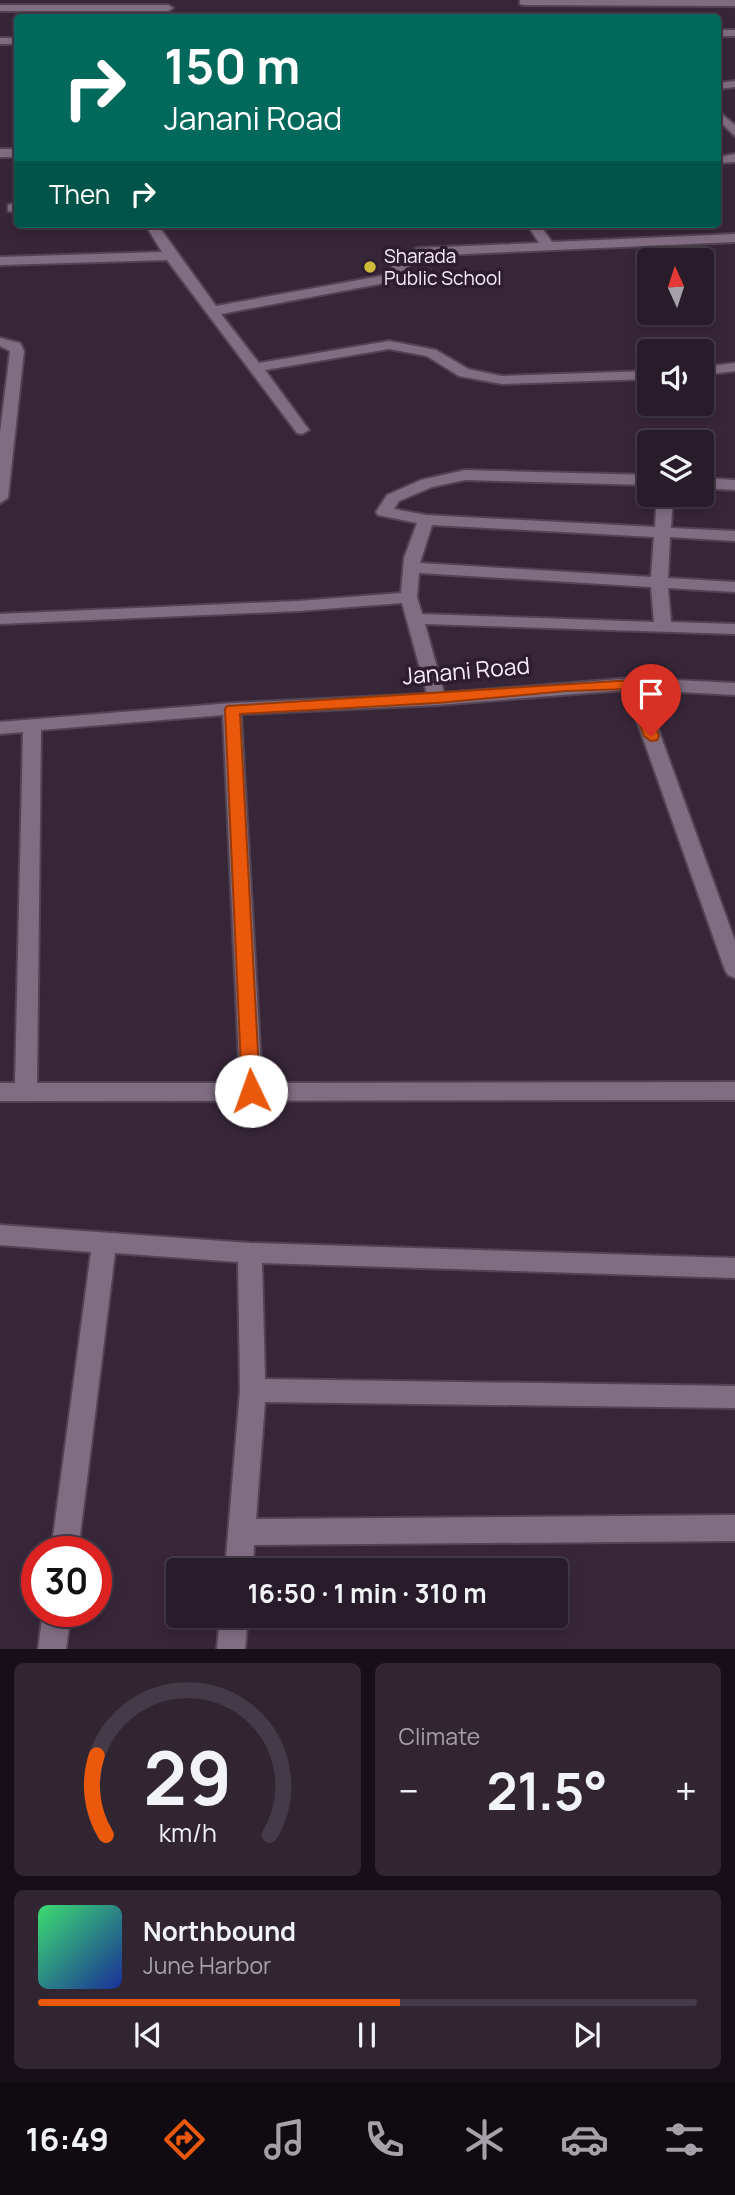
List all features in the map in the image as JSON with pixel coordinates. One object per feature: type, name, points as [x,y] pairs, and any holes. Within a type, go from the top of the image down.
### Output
[{"type":"street","points":[[524,1],[735,3]]},
{"type":"street","points":[[0,8],[21,4],[168,8]]},
{"type":"street","points":[[721,117],[735,132]]},
{"type":"street","points":[[154,228],[302,430]]},
{"type":"street","points":[[536,228],[548,246]]},
{"type":"street","points":[[677,228],[687,242]]},
{"type":"street","points":[[213,311],[385,279],[397,272],[408,257],[418,252],[735,238]]},
{"type":"street","points":[[0,261],[172,256]]},
{"type":"street","points":[[0,342],[15,346],[17,351],[0,498]]},
{"type":"street","points":[[254,368],[389,345],[431,353],[464,373],[502,380],[637,375]]},
{"type":"street","points":[[714,369],[735,367]]},
{"type":"street","points":[[637,480],[465,475],[427,483],[393,498],[384,512],[426,520],[735,536]]},
{"type":"street","points":[[714,484],[735,485]]},
{"type":"street","points":[[663,627],[659,584],[665,507]]},
{"type":"street","points":[[426,520],[410,568],[409,597],[437,699]]},
{"type":"street","points":[[410,568],[735,587]]},
{"type":"street","points":[[0,619],[299,606],[409,597]]},
{"type":"street","points":[[417,620],[735,629]]},
{"type":"street","points":[[633,684],[735,970]]},
{"type":"street","name":"Janani Road","points":[[0,728],[232,709],[437,699],[566,687],[633,684],[735,689]]},
{"type":"street","points":[[232,709],[251,1091]]},
{"type":"street","points":[[26,1092],[32,727]]},
{"type":"street","points":[[0,1092],[735,1091]]},
{"type":"street","points":[[0,1235],[250,1253],[735,1268]]},
{"type":"street","points":[[66,1536],[104,1244]]},
{"type":"street","points":[[240,1558],[253,1390],[250,1253]]},
{"type":"street","points":[[253,1390],[735,1397]]},
{"type":"street","points":[[243,1532],[735,1528]]},
{"type":"street","points":[[52,1649],[55,1627]]},
{"type":"street","points":[[231,1649],[233,1628]]},
{"type":"place","name":"Sharada Public School","points":[[370,267]]},
{"type":"route","points":[[251,1091],[232,709],[437,699],[566,687],[633,684],[651,736]]}]
